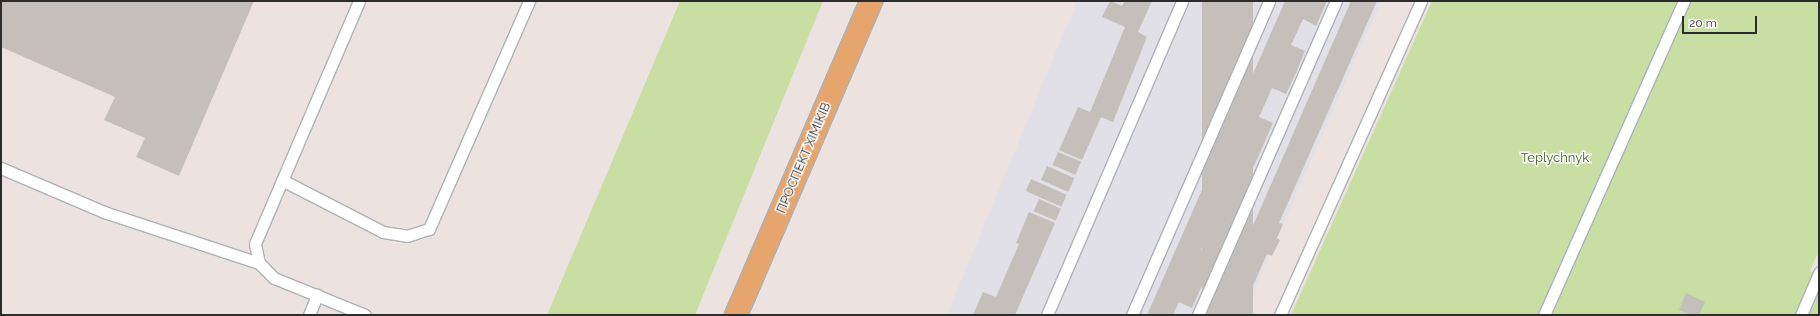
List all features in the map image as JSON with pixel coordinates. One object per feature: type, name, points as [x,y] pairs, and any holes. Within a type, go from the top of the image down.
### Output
[{"type":"main road","name":"ПРОСПЕКТ ХІМІКІВ","points":[[736,315],[871,1]]},
{"type":"lane","points":[[259,263],[255,244],[359,1]]},
{"type":"lane","points":[[282,180],[383,232],[407,236],[429,229],[529,1]]},
{"type":"lane","points":[[1047,315],[1182,1]]},
{"type":"lane","points":[[1132,315],[1269,1]]},
{"type":"lane","points":[[1198,315],[1336,1]]},
{"type":"lane","points":[[1280,315],[1421,1]]},
{"type":"lane","points":[[1544,315],[1684,1]]},
{"type":"lane","points":[[1,168],[104,212],[259,263],[274,278],[365,315]]},
{"type":"lane","points":[[1802,315],[1819,273]]},
{"type":"lane","points":[[309,315],[317,295]]},
{"type":"shaded area","points":[[1077,1],[1381,1],[1243,315],[947,315]]},
{"type":"green space","points":[[680,1],[823,1],[695,315],[547,315]]},
{"type":"green space","name":"Teplychnyk","points":[[1432,1],[1819,1],[1819,251],[1810,271],[1819,274],[1819,315],[1291,315]]},
{"type":"building","points":[[1,1],[254,1],[179,176],[136,157],[145,138],[104,120],[115,97],[1,47]]},
{"type":"building","points":[[1110,1],[1122,6],[1125,1],[1152,1],[1138,32],[1147,37],[1113,122],[1101,117],[1082,160],[1059,150],[1078,107],[1090,112],[1125,27],[1102,17]]},
{"type":"building","points":[[1202,1],[1253,1],[1253,315],[1202,315]]},
{"type":"building","points":[[1285,1],[1327,1],[1316,26],[1303,19],[1291,45],[1305,51],[1286,94],[1272,88],[1259,117],[1273,123],[1254,166],[1241,160],[1229,186],[1243,193],[1225,235],[1211,229],[1201,250],[1215,256],[1192,308],[1179,302],[1173,315],[1147,315]]},
{"type":"building","points":[[1351,1],[1377,1],[1279,223],[1283,224],[1277,238],[1280,240],[1272,256],[1267,254],[1240,315],[1214,315]]},
{"type":"building","points":[[1058,152],[1081,162],[1076,175],[1053,165]]},
{"type":"building","points":[[1047,166],[1074,178],[1068,192],[1041,180]]},
{"type":"building","points":[[1031,179],[1067,195],[1061,207],[1026,191]]},
{"type":"building","points":[[1039,199],[1061,209],[1056,221],[1034,211]]},
{"type":"building","points":[[1029,212],[1055,223],[1015,315],[973,315],[983,292],[996,297],[1019,244],[1016,243]]},
{"type":"building","points":[[1686,293],[1705,302],[1699,315],[1690,315],[1679,310]]}]
